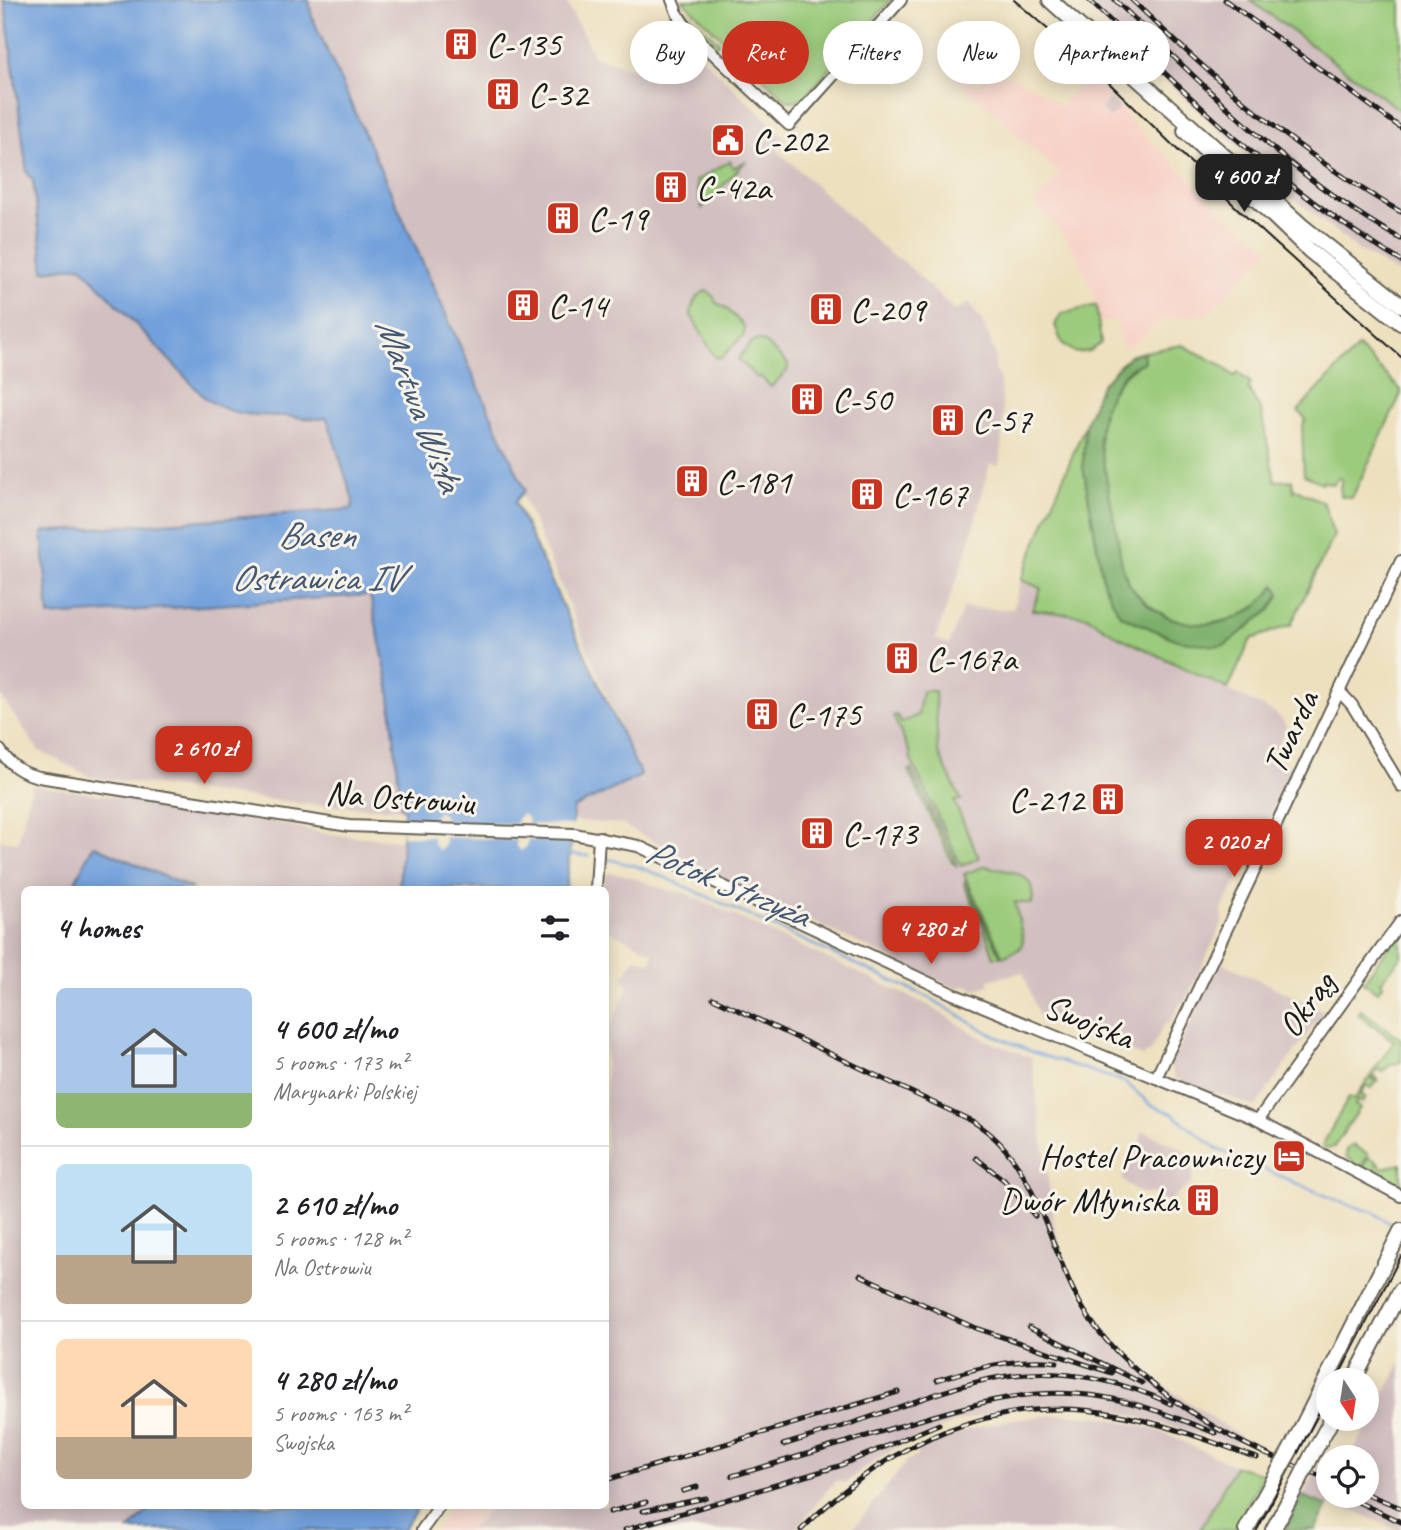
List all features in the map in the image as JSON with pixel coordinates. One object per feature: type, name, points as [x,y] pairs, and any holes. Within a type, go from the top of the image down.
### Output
[{"type":"main road","points":[[1050,0],[1168,107],[1184,129],[1285,219],[1340,276],[1401,323]]},
{"type":"main road","points":[[1285,219],[1401,305]]},
{"type":"main road","points":[[1246,1530],[1291,1449],[1401,1231]]},
{"type":"main road","points":[[1360,1368],[1401,1290]]},
{"type":"main road","points":[[1273,1530],[1325,1432]]},
{"type":"street","points":[[672,0],[688,30],[789,125],[901,0]]},
{"type":"street","name":"Twarda","points":[[1156,1079],[1401,561]]},
{"type":"street","points":[[1340,692],[1349,701],[1401,786]]},
{"type":"street","name":"Na Ostrowiu","points":[[0,750],[16,768],[39,777],[349,826],[599,837]]},
{"type":"street","points":[[596,886],[599,837]]},
{"type":"street","name":"Swojska","points":[[599,837],[652,851],[754,902],[953,994],[1258,1120],[1401,1196]]},
{"type":"street","name":"Okrąg","points":[[1258,1120],[1401,921]]},
{"type":"street","points":[[422,1530],[437,1509]]},
{"type":"shaded area","points":[[0,0],[5,3],[27,173],[33,180],[43,271],[81,266],[206,399],[243,416],[286,416],[308,421],[327,418],[353,500],[389,686],[401,807],[404,809],[313,805],[91,777],[38,750],[0,695]]},
{"type":"shaded area","points":[[309,0],[565,0],[595,58],[630,67],[630,84],[708,84],[708,64],[722,77],[722,84],[729,84],[777,130],[785,141],[777,150],[891,255],[902,260],[955,311],[969,303],[984,325],[996,356],[995,367],[1000,381],[1003,411],[1001,459],[998,465],[990,464],[966,554],[935,639],[949,644],[963,608],[1013,609],[1021,580],[1041,588],[1033,610],[1086,616],[1117,636],[1277,714],[1287,726],[1274,755],[1277,760],[1292,767],[1222,910],[1223,922],[1185,1001],[1180,1004],[1171,1023],[1164,1024],[1150,1052],[1142,1056],[1051,1020],[1041,1022],[1023,972],[988,980],[989,985],[972,990],[970,985],[955,988],[761,898],[621,824],[573,821],[573,808],[641,776],[516,480],[312,17]]},
{"type":"shaded area","points":[[1079,0],[1250,0],[1401,111],[1401,275],[1357,249],[1284,190],[1170,84],[1170,21],[1102,21]]},
{"type":"shaded area","points":[[1020,80],[1062,107],[1065,100],[1081,84],[1096,84],[1110,97],[1101,109],[1110,118],[1120,107],[1131,122],[1232,220],[1270,249],[1210,313],[1162,320],[1124,351],[1115,320],[1099,323],[1094,296],[1077,255],[1061,232],[1033,204],[1060,174],[962,84],[1020,84]]},
{"type":"shaded area","points":[[1110,97],[1120,107],[1110,118],[1101,109]]},
{"type":"shaded area","points":[[32,785],[245,816],[334,835],[402,840],[399,886],[21,886],[21,1509],[150,1509],[129,1530],[0,1530],[0,840],[18,842]]},
{"type":"shaded area","points":[[609,872],[667,890],[683,892],[928,1005],[985,1040],[1031,1057],[1054,1223],[1074,1282],[1094,1316],[1137,1365],[1240,1436],[1235,1445],[1119,1411],[1073,1405],[1029,1407],[1003,1410],[956,1422],[897,1447],[845,1483],[836,1480],[795,1530],[470,1530],[490,1509],[609,1509],[609,1029],[629,986],[623,979],[632,961],[637,958],[650,963],[654,953],[609,930],[609,886],[603,886]]},
{"type":"shaded area","points":[[1221,962],[1324,1011],[1255,1107],[1216,1092],[1214,1095],[1175,1078],[1170,1066]]},
{"type":"shaded area","points":[[1143,1131],[1180,1148],[1193,1159],[1192,1183],[1168,1202],[1152,1193],[1144,1194],[1134,1190],[1122,1180],[1134,1152],[1142,1146],[1140,1139]]},
{"type":"shaded area","points":[[1401,1363],[1401,1530],[1347,1508],[1379,1508],[1379,1445],[1357,1445],[1364,1432],[1379,1432],[1379,1404]]},
{"type":"shaded area","points":[[1063,1414],[1102,1417],[1155,1429],[1235,1466],[1200,1530],[852,1530],[908,1460],[918,1456],[916,1450],[967,1430],[1007,1420]]},
{"type":"shaded area","points":[[1316,1472],[1316,1501],[1302,1496]]},
{"type":"shaded area","points":[[448,1509],[490,1509],[470,1530],[436,1530]]},
{"type":"green space","points":[[682,0],[891,0],[872,21],[823,21],[823,76],[802,100],[787,101],[769,84],[809,84],[809,21],[722,21],[722,38],[708,25],[708,21],[704,21]]},
{"type":"green space","points":[[1250,0],[1401,0],[1401,111]]},
{"type":"green space","points":[[679,5],[696,21],[689,21]]},
{"type":"green space","points":[[708,32],[719,42],[714,48],[708,42]]},
{"type":"green space","points":[[730,161],[733,168],[746,161],[702,208],[696,181]]},
{"type":"green space","points":[[707,291],[714,297],[715,302],[726,308],[744,326],[744,335],[721,358],[712,352],[691,315],[695,300]]},
{"type":"green space","points":[[1096,305],[1101,343],[1090,351],[1076,353],[1062,343],[1055,325],[1061,314]]},
{"type":"green space","points":[[759,340],[788,364],[787,371],[771,387],[760,376],[757,378],[738,359],[752,342]]},
{"type":"green space","points":[[1182,345],[1220,364],[1234,376],[1238,372],[1251,383],[1248,388],[1261,411],[1275,481],[1292,480],[1294,491],[1296,489],[1323,502],[1334,535],[1291,625],[1251,639],[1228,689],[1117,636],[1086,616],[1032,610],[1041,588],[1021,580],[1085,425],[1083,467],[1104,585],[1120,615],[1177,640],[1225,645],[1271,609],[1280,594],[1271,592],[1259,604],[1230,619],[1197,624],[1181,621],[1166,615],[1133,590],[1123,567],[1102,463],[1100,429],[1103,413],[1119,382],[1130,370],[1144,362],[1143,352]]},
{"type":"green space","points":[[1358,347],[1401,390],[1401,394],[1352,498],[1341,496],[1342,479],[1338,478],[1333,484],[1322,483],[1304,475],[1302,427],[1306,419],[1298,411]]},
{"type":"green space","points":[[1143,352],[1144,362],[1124,374],[1111,393],[1099,439],[1123,567],[1130,585],[1145,603],[1164,615],[1196,624],[1218,623],[1238,617],[1255,607],[1275,585],[1280,594],[1271,609],[1225,645],[1177,640],[1120,615],[1104,585],[1083,467],[1085,425],[1101,385],[1129,356]]},
{"type":"green space","points":[[922,691],[935,691],[938,752],[961,800],[954,801],[979,858],[961,866],[893,716],[897,715],[901,723],[918,715]]},
{"type":"green space","points":[[911,769],[956,865],[952,862],[908,770]]},
{"type":"green space","points":[[985,866],[1020,874],[1030,884],[1032,893],[1032,904],[1015,902],[1023,940],[1021,948],[1003,957],[964,874]]},
{"type":"green space","points":[[965,881],[1001,957],[994,957],[982,922],[964,885]]},
{"type":"green space","points":[[1401,930],[1401,957],[1381,982],[1383,984],[1377,992],[1363,982]]},
{"type":"green space","points":[[1361,1010],[1401,1039],[1401,1062],[1390,1065],[1383,1072],[1378,1069],[1374,1076],[1379,1080],[1370,1076],[1394,1041],[1358,1014]]},
{"type":"green space","points":[[1369,1078],[1378,1081],[1371,1088],[1366,1085],[1361,1094],[1366,1098],[1363,1103],[1358,1100],[1355,1105],[1360,1108],[1334,1147],[1327,1149],[1322,1146],[1349,1097],[1354,1100]]},
{"type":"green space","points":[[1353,1145],[1368,1154],[1361,1168],[1346,1156],[1347,1149]]},
{"type":"green space","points":[[1369,1157],[1378,1162],[1376,1165],[1379,1164],[1381,1168],[1401,1164],[1401,1186],[1363,1168]]},
{"type":"green space","points":[[1235,1466],[1264,1474],[1234,1530],[1200,1530]]},
{"type":"green space","points":[[1302,1496],[1316,1501],[1316,1508],[1327,1508],[1315,1530],[1285,1530]]},
{"type":"water","points":[[2,0],[309,0],[312,17],[525,490],[515,502],[641,776],[573,808],[566,886],[399,886],[404,809],[401,807],[389,686],[370,595],[49,616],[42,532],[352,509],[353,500],[327,418],[243,414],[217,405],[206,399],[81,266],[44,271],[33,180],[27,173],[5,3]]},
{"type":"water","points":[[93,845],[186,886],[78,886],[74,884]]},
{"type":"water","points":[[150,1509],[416,1509],[403,1530],[129,1530]]},
{"type":"pier","points":[[439,811],[445,822],[516,824],[523,814],[528,819],[528,824],[575,825],[574,841],[528,840],[527,846],[521,851],[516,846],[516,840],[445,837],[444,845],[439,850],[433,844],[433,837],[402,836],[403,821],[433,821]]},
{"type":"waterway","name":"Potok Strzyża","points":[[568,854],[589,856]]},
{"type":"waterway","name":"Potok Strzyża","points":[[608,859],[662,876],[930,998],[989,1033],[1032,1052],[1125,1082],[1151,1105],[1171,1113],[1217,1149],[1343,1203],[1373,1212],[1392,1225]]},
{"type":"tram line","points":[[1014,0],[1103,77],[1241,212],[1401,357]]},
{"type":"tram line","points":[[1343,1368],[1401,1256]]},
{"type":"tram line","points":[[1257,1530],[1316,1419]]},
{"type":"railway","points":[[1089,0],[1200,106],[1276,173],[1358,234],[1401,261]]},
{"type":"railway","points":[[1115,0],[1250,129],[1323,188],[1401,239]]},
{"type":"railway","points":[[1132,0],[1260,115],[1328,166],[1401,212]]},
{"type":"railway","points":[[1225,0],[1401,128]]},
{"type":"railway","points":[[713,998],[972,1121],[995,1138],[1013,1158],[1027,1182],[1071,1286],[1100,1332],[1142,1375],[1167,1395],[1220,1430],[1271,1456]]},
{"type":"railway","points":[[976,1158],[1004,1180],[1035,1216]]},
{"type":"railway","points":[[860,1275],[975,1328],[1112,1373]]},
{"type":"railway","points":[[1029,1327],[1142,1383]]},
{"type":"railway","points":[[937,1380],[1011,1362],[1057,1362]]},
{"type":"railway","points":[[783,1445],[951,1389],[1014,1375],[1074,1375],[1114,1383],[1171,1404]]},
{"type":"railway","points":[[609,1479],[898,1392]]},
{"type":"railway","points":[[732,1476],[963,1408],[1030,1395],[1077,1394],[1113,1399],[1215,1433]]},
{"type":"railway","points":[[801,1530],[834,1499],[907,1449],[946,1431],[987,1418],[1030,1411],[1074,1409],[1119,1415],[1172,1428],[1257,1458]]},
{"type":"railway","points":[[625,1530],[839,1466],[939,1424]]},
{"type":"railway","points":[[1263,1453],[1316,1474]]},
{"type":"railway","points":[[683,1491],[697,1487]]},
{"type":"railway","points":[[643,1511],[706,1498]]},
{"type":"railway","points":[[1379,1499],[1401,1508]]},
{"type":"railway","points":[[610,1512],[646,1502]]},
{"type":"railway","points":[[1371,1508],[1401,1522]]},
{"type":"place","name":"C-135","points":[[461,44]]},
{"type":"place","name":"C-32","points":[[503,94]]},
{"type":"place","name":"C-202","points":[[728,140]]},
{"type":"place","name":"C-42a","points":[[671,187]]},
{"type":"place","name":"C-19","points":[[563,218]]},
{"type":"place","name":"C-14","points":[[523,305]]},
{"type":"place","name":"C-209","points":[[826,309]]},
{"type":"place","name":"C-50","points":[[807,399]]},
{"type":"place","name":"C-57","points":[[948,420]]},
{"type":"place","name":"C-181","points":[[692,481]]},
{"type":"place","name":"C-167","points":[[867,494]]},
{"type":"place","name":"C-167a","points":[[902,658]]},
{"type":"place","name":"C-175","points":[[762,714]]},
{"type":"place","name":"C-212","points":[[1108,799]]},
{"type":"place","name":"C-173","points":[[817,833]]},
{"type":"place","name":"Hostel Pracowniczy","points":[[1289,1156]]},
{"type":"place","name":"Dwór Młyniska","points":[[1203,1200]]},
{"type":"water label","name":"Martwa Wisła","points":[[420,404]]},
{"type":"water label","name":"Basen Ostrawica IV","points":[[316,556]]}]
